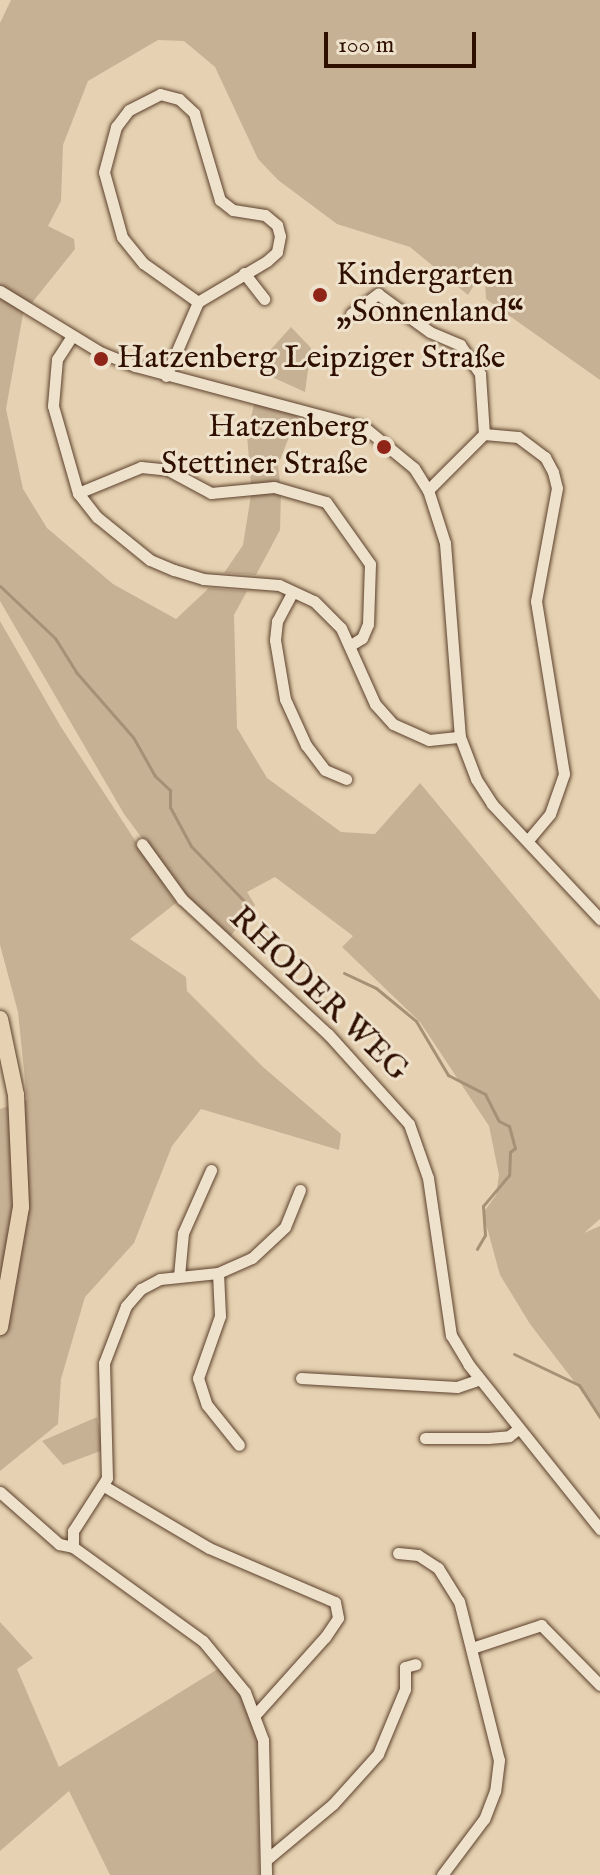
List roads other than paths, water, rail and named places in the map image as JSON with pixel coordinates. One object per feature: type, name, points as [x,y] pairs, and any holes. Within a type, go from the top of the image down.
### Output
[{"type":"main road","points":[[0,1019],[18,1110],[21,1207],[0,1327]]},
{"type":"street","points":[[166,376],[198,302],[277,252],[277,225],[265,215],[233,210],[220,200],[211,183],[204,137],[194,113],[179,99],[160,94],[142,101],[116,127],[104,172],[108,197],[122,237],[143,263],[198,302]]},
{"type":"street","points":[[244,273],[264,299]]},
{"type":"street","points":[[0,291],[72,336],[166,376],[364,427],[394,448],[428,490],[445,543],[460,737],[476,779],[527,841],[600,919]]},
{"type":"street","points":[[351,314],[378,294],[430,332],[460,345],[480,374],[484,434]]},
{"type":"street","points":[[72,336],[57,359],[53,406],[78,493],[97,517],[150,560],[203,579],[260,581],[314,601],[341,628],[375,704],[393,724],[429,740],[460,737]]},
{"type":"street","points":[[428,490],[484,434],[502,432],[533,445],[545,457],[557,488],[536,601],[564,774],[550,814],[527,841]]},
{"type":"street","points":[[78,493],[141,467],[168,470],[211,493],[263,487],[291,488],[326,502],[360,543],[370,564],[371,606],[362,638],[349,646]]},
{"type":"street","points":[[292,593],[277,621],[275,640],[285,699],[315,757],[336,779],[346,779]]},
{"type":"street","name":"RHODER WEG","points":[[142,844],[182,899],[328,1034],[409,1124],[428,1178],[445,1316],[460,1352],[600,1529]]},
{"type":"street","points":[[179,1276],[183,1233],[211,1170]]},
{"type":"street","points":[[73,1547],[73,1531],[104,1486],[108,1455],[103,1384],[113,1330],[141,1289],[179,1276],[218,1273],[252,1258],[276,1238],[293,1215],[300,1190]]},
{"type":"street","points":[[218,1273],[220,1316],[198,1378],[207,1405],[239,1445]]},
{"type":"street","points":[[301,1378],[457,1387],[480,1379]]},
{"type":"street","points":[[425,1438],[488,1438],[518,1429]]},
{"type":"street","points":[[104,1486],[209,1548],[335,1602],[338,1618],[325,1637],[256,1714]]},
{"type":"street","points":[[0,1492],[59,1544],[73,1547],[203,1641],[228,1668],[256,1714],[263,1740],[266,1875]]},
{"type":"street","points":[[398,1553],[418,1555],[450,1583],[472,1648],[499,1760],[495,1791],[484,1819],[442,1875]]},
{"type":"street","points":[[472,1648],[541,1625],[600,1685]]},
{"type":"street","points":[[266,1860],[333,1804],[378,1754],[405,1689],[405,1667],[416,1664]]},
{"type":"waterway","points":[[0,586],[55,638],[76,672],[133,737],[155,776],[170,790],[170,807],[191,846],[249,906]]},
{"type":"waterway","points":[[344,973],[376,988],[416,1021],[448,1075],[485,1094],[499,1121],[509,1126],[515,1148],[510,1152],[509,1175],[483,1206],[485,1235],[477,1249]]},
{"type":"waterway","points":[[514,1354],[579,1385],[600,1417]]},
{"type":"place","name":"Kindergarten „Sonnenland“","points":[[320,295]]},
{"type":"place","name":"Hatzenberg Leipziger Straße","points":[[101,359]]},
{"type":"place","name":"Hatzenberg Stettiner Straße","points":[[384,447]]}]
